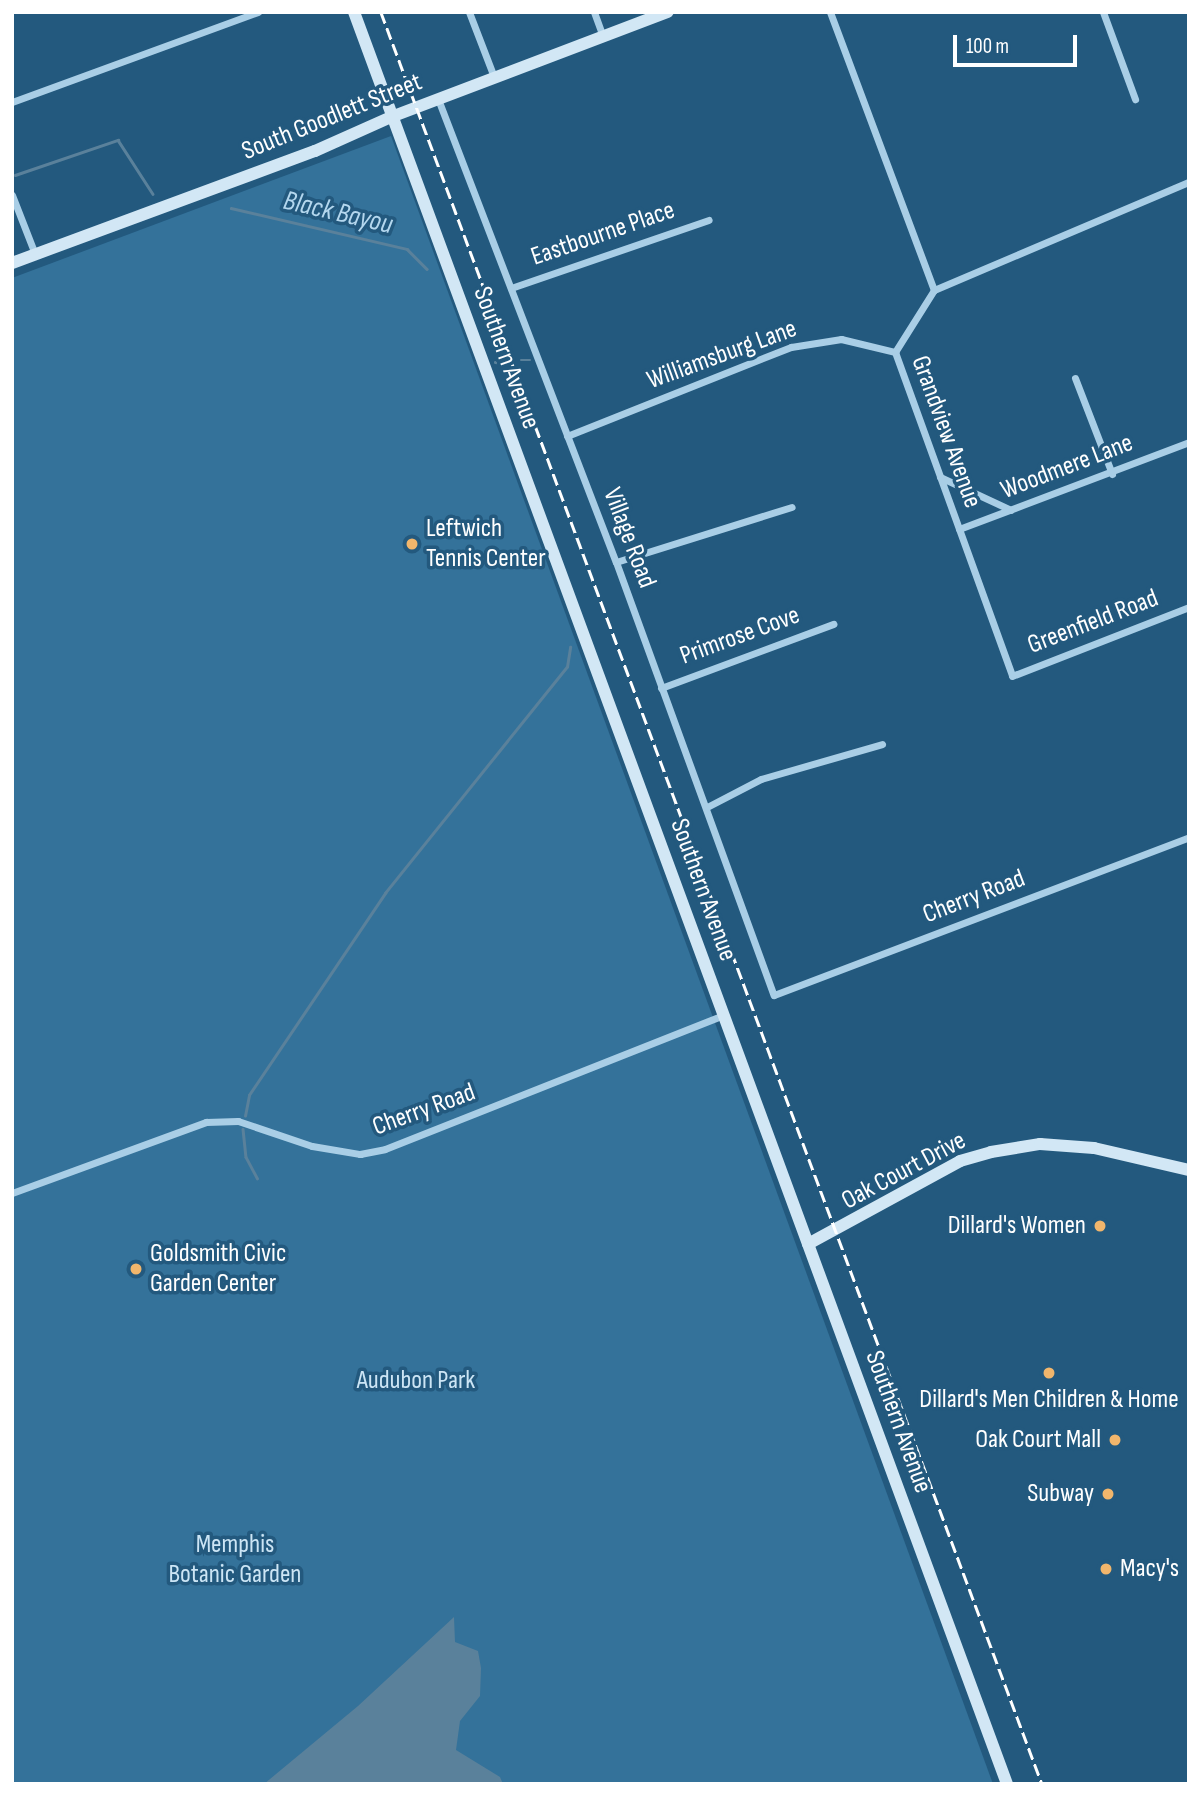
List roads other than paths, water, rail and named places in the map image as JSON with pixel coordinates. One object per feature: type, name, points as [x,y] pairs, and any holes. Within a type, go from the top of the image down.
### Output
[{"type":"street","points":[[12,102],[258,12]]},
{"type":"street","name":"Southern Avenue","points":[[354,12],[1007,1784]]},
{"type":"street","points":[[469,12],[494,77]]},
{"type":"street","points":[[594,12],[603,37]]},
{"type":"street","name":"South Goodlett Street","points":[[12,263],[315,151],[391,117],[668,12]]},
{"type":"street","points":[[830,12],[933,290],[1189,182]]},
{"type":"street","points":[[1103,12],[1135,99]]},
{"type":"street","name":"Village Road","points":[[438,99],[616,562],[774,995]]},
{"type":"street","points":[[12,195],[35,254]]},
{"type":"street","name":"Eastbourne Place","points":[[511,288],[709,220]]},
{"type":"street","name":"Grandview Avenue","points":[[933,290],[895,352],[1012,676]]},
{"type":"street","name":"Williamsburg Lane","points":[[567,436],[791,347],[841,339],[895,352]]},
{"type":"street","points":[[1075,378],[1112,474]]},
{"type":"street","name":"Woodmere Lane","points":[[959,529],[1112,474],[1189,442]]},
{"type":"street","points":[[940,477],[1012,510]]},
{"type":"street","points":[[616,562],[792,507]]},
{"type":"street","name":"Greenfield Road","points":[[1012,676],[1189,607]]},
{"type":"street","name":"Primrose Cove","points":[[661,688],[833,624]]},
{"type":"street","points":[[707,807],[761,779],[882,744]]},
{"type":"street","name":"Cherry Road","points":[[774,995],[1189,837]]},
{"type":"street","name":"Cherry Road","points":[[12,1194],[206,1122],[238,1121],[312,1146],[360,1154],[385,1149],[725,1015]]},
{"type":"street","name":"Oak Court Drive","points":[[808,1244],[960,1161],[991,1152],[1040,1144],[1094,1148],[1189,1170]]},
{"type":"waterway","name":"Black Bayou","points":[[15,175],[118,140],[153,194]]},
{"type":"waterway","name":"Black Bayou","points":[[231,208],[407,249],[427,269]]},
{"type":"waterway","name":"Black Bayou","points":[[521,360],[530,360]]},
{"type":"waterway","name":"Black Bayou","points":[[495,362],[504,363]]},
{"type":"waterway","points":[[245,1116],[249,1095],[385,893],[567,667],[570,647]]},
{"type":"waterway","points":[[243,1129],[246,1157],[257,1178]]},
{"type":"railway","points":[[381,12],[1042,1784]]},
{"type":"place","name":"Leftwich Tennis Center","points":[[412,544]]},
{"type":"place","name":"Dillard's Women","points":[[1100,1226]]},
{"type":"place","name":"Goldsmith Civic Garden Center","points":[[136,1269]]},
{"type":"place","name":"Dillard's Men Children & Home","points":[[1049,1373]]},
{"type":"place","name":"Oak Court Mall","points":[[1115,1440]]},
{"type":"place","name":"Subway","points":[[1108,1494]]},
{"type":"place","name":"Macy's","points":[[1106,1569]]},
{"type":"park label","name":"Audubon Park","points":[[416,1381]]},
{"type":"park label","name":"Memphis Botanic Garden","points":[[235,1560]]}]
